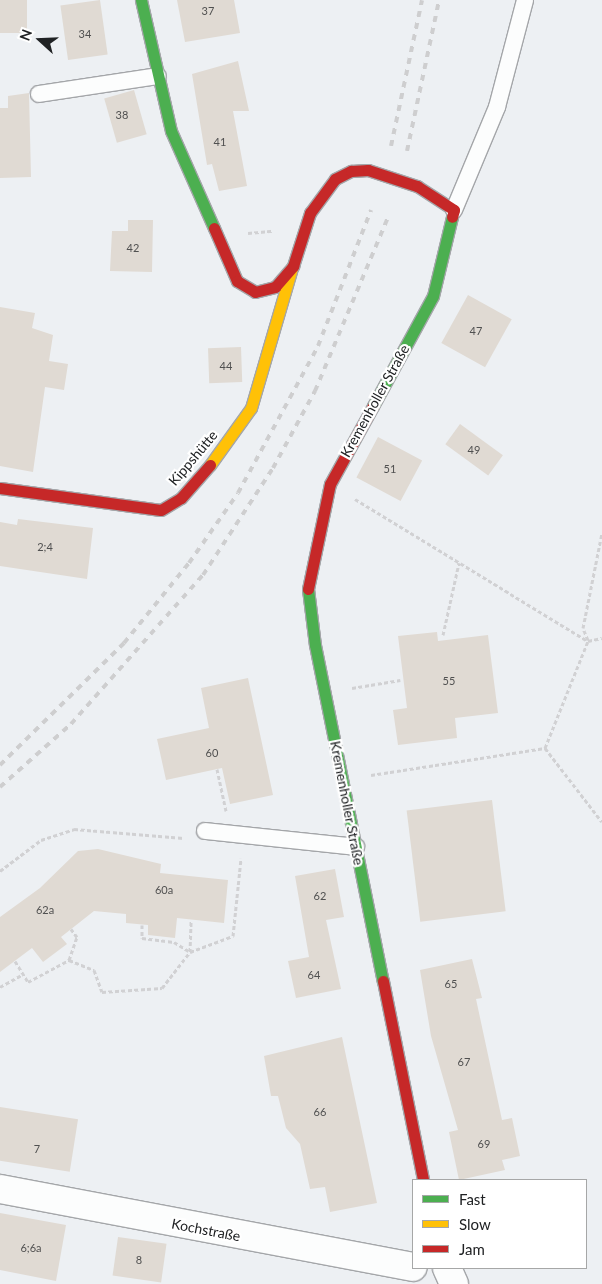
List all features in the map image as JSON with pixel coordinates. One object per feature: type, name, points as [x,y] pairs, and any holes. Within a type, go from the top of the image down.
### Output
[{"type":"street","points":[[141,0],[171,130],[237,281],[255,292],[275,287],[293,266],[310,213],[335,179],[368,170],[417,186],[454,210]]},
{"type":"street","name":"Kremenholler Straße","points":[[423,1179],[325,693],[307,579],[330,484],[432,296],[454,210]]},
{"type":"street","name":"Kippshütte","points":[[0,488],[161,510],[181,498],[218,456],[251,408],[293,266]]},
{"type":"street","name":"Kochstraße","points":[[0,1189],[412,1267]]},
{"type":"street","points":[[447,1269],[454,1284]]},
{"type":"lane","points":[[454,210],[497,107],[525,0]]},
{"type":"lane","points":[[39,94],[158,76]]},
{"type":"lane","points":[[206,830],[356,847]]},
{"type":"path","points":[[217,232],[266,234],[310,213]]},
{"type":"path","points":[[330,484],[588,641],[602,638]]},
{"type":"path","points":[[545,748],[588,641],[583,628],[602,535]]},
{"type":"path","points":[[443,635],[459,563]]},
{"type":"path","points":[[325,693],[400,680]]},
{"type":"path","points":[[343,779],[545,748]]},
{"type":"path","points":[[545,748],[602,822]]},
{"type":"path","points":[[68,960],[94,970],[102,992],[162,988],[190,952],[233,936],[238,834],[217,769]]},
{"type":"path","points":[[0,871],[41,840],[74,829],[186,838],[206,830]]},
{"type":"path","points":[[190,952],[191,920]]},
{"type":"path","points":[[142,925],[142,938],[174,942],[190,952]]},
{"type":"path","points":[[15,961],[28,982],[68,960],[77,937],[71,929]]},
{"type":"path","points":[[0,987],[23,974]]},
{"type":"building","points":[[0,0],[27,0],[27,33],[0,33]]},
{"type":"building","points":[[100,0],[108,54],[68,60],[60,6]]},
{"type":"building","points":[[177,0],[234,0],[240,33],[185,42]]},
{"type":"building","points":[[238,61],[249,111],[233,111],[247,186],[219,191],[212,164],[207,165],[192,74]]},
{"type":"building","points":[[134,90],[147,134],[117,143],[104,99]]},
{"type":"building","points":[[29,93],[31,177],[0,178],[0,108],[8,108],[8,96]]},
{"type":"building","points":[[128,220],[153,220],[152,272],[110,271],[112,231],[128,231]]},
{"type":"building","points":[[468,295],[512,319],[485,367],[441,343]]},
{"type":"building","points":[[0,307],[35,313],[32,328],[53,335],[49,361],[68,364],[64,390],[45,387],[33,472],[0,466]]},
{"type":"building","points":[[241,347],[242,382],[209,383],[208,348]]},
{"type":"building","points":[[460,424],[503,455],[488,475],[445,444]]},
{"type":"building","points":[[378,437],[422,460],[401,501],[356,478]]},
{"type":"building","points":[[18,519],[93,528],[87,579],[0,566],[0,522],[17,525]]},
{"type":"building","points":[[437,632],[438,641],[488,635],[498,713],[455,718],[457,738],[398,745],[393,710],[407,708],[398,636]]},
{"type":"building","points":[[248,678],[273,795],[230,804],[222,768],[166,780],[157,739],[209,728],[201,688]]},
{"type":"building","points":[[492,800],[506,911],[420,922],[407,810]]},
{"type":"building","points":[[98,849],[161,864],[160,873],[228,880],[224,923],[177,918],[175,938],[148,935],[148,925],[126,923],[126,914],[94,911],[61,937],[67,944],[43,962],[32,948],[0,972],[0,917],[40,888],[78,851]]},
{"type":"building","points":[[335,869],[344,917],[326,920],[341,989],[296,998],[288,961],[309,957],[295,876]]},
{"type":"building","points":[[472,959],[482,998],[476,999],[502,1120],[512,1118],[520,1156],[502,1160],[505,1170],[459,1179],[449,1132],[458,1130],[431,1036],[420,970]]},
{"type":"building","points":[[342,1037],[377,1203],[330,1212],[325,1187],[310,1189],[300,1144],[286,1128],[278,1096],[271,1096],[264,1056]]},
{"type":"building","points":[[0,1107],[78,1119],[70,1172],[0,1161]]},
{"type":"building","points":[[0,1213],[66,1225],[56,1281],[0,1270]]},
{"type":"building","points":[[118,1237],[167,1244],[161,1282],[113,1276]]},
{"type":"railway","points":[[391,146],[422,0]]},
{"type":"railway","points":[[407,151],[439,0]]},
{"type":"railway","points":[[0,765],[124,643],[189,563],[238,493],[318,346],[371,210]]},
{"type":"railway","points":[[0,787],[71,724],[203,575],[273,468],[315,391],[388,217]]},
{"type":"traffic: fast","points":[[141,0],[171,131],[214,228]]},
{"type":"traffic: fast","points":[[373,406],[433,296],[452,217]]},
{"type":"traffic: fast","points":[[308,589],[315,645],[383,981]]},
{"type":"traffic: slow","points":[[210,465],[251,408],[292,268]]},
{"type":"traffic: jam","points":[[214,228],[237,281],[255,292],[275,287],[293,266],[310,213],[335,179],[351,171],[368,170],[417,186],[454,210],[452,217]]},
{"type":"traffic: jam","points":[[308,589],[330,484],[373,406]]},
{"type":"traffic: jam","points":[[0,488],[161,510],[181,498],[210,465]]},
{"type":"traffic: jam","points":[[383,981],[423,1179]]}]
